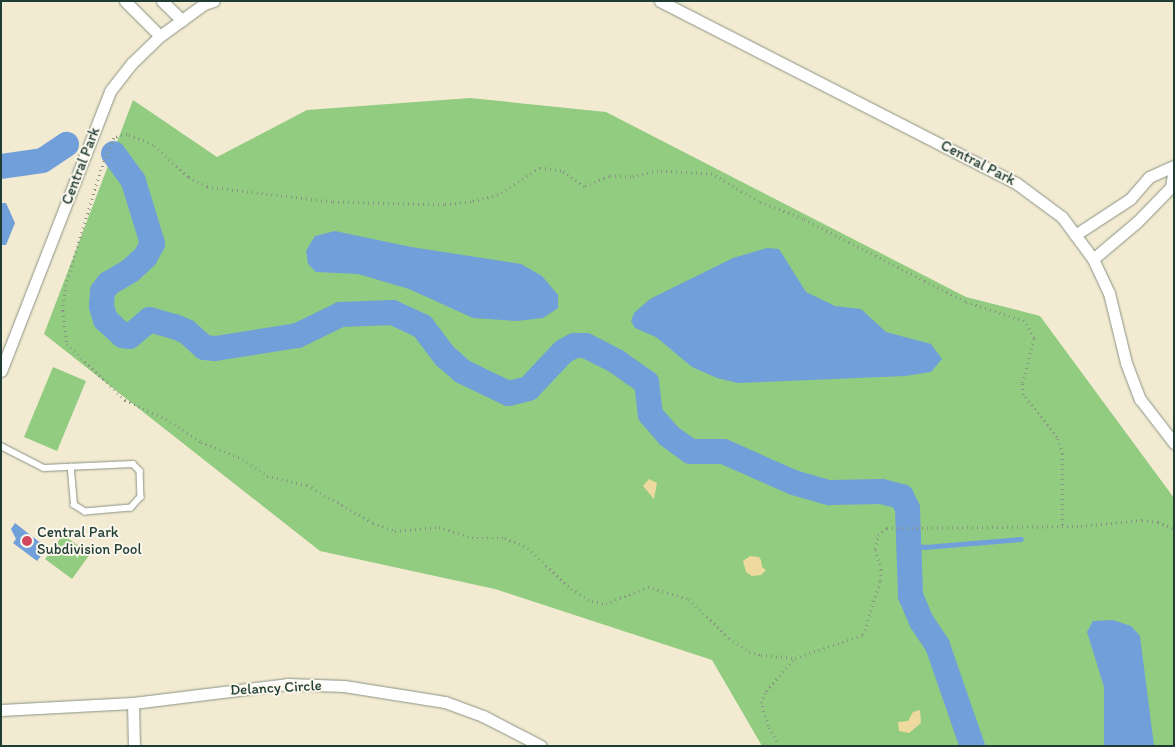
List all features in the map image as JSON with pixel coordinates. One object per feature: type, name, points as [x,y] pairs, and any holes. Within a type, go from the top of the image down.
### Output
[{"type":"street","points":[[125,1],[160,36]]},
{"type":"street","points":[[162,1],[182,20]]},
{"type":"street","name":"Central Park","points":[[1,371],[110,91],[132,63],[160,36],[214,1]]},
{"type":"street","name":"Central Park","points":[[660,1],[1016,183],[1062,217],[1093,259],[1109,293],[1126,362],[1140,399],[1174,443]]},
{"type":"street","points":[[1075,235],[1130,199],[1149,176],[1174,167],[1171,187],[1137,222],[1093,259]]},
{"type":"street","name":"Delancy Circle","points":[[1,710],[133,703],[287,684],[344,686],[445,702],[483,716],[541,746]]},
{"type":"street","points":[[133,703],[134,746]]},
{"type":"lane","points":[[1,446],[44,468],[134,464],[140,471],[141,497],[131,508],[86,512],[74,505],[71,467]]},
{"type":"path","points":[[1062,525],[1062,454],[1057,436],[1023,395],[1022,383],[1034,338],[1024,321],[965,302],[803,219],[759,202],[712,174],[658,171],[631,177],[609,176],[584,187],[561,171],[540,168],[498,195],[471,202],[444,205],[332,202],[206,187],[188,178],[153,146],[135,135],[127,134],[114,138],[78,238],[66,285],[63,311],[67,344],[124,400],[166,419],[201,442],[243,459],[267,476],[307,485],[327,494],[373,523],[395,531],[439,527],[472,538],[505,538],[528,548],[570,589],[592,601],[606,604],[648,587],[665,590],[689,599],[707,619],[749,652],[795,658],[863,635],[870,622],[880,581],[881,570],[876,549],[878,535],[887,528],[1062,525],[1142,520],[1158,522],[1174,529]]},
{"type":"path","points":[[780,746],[768,726],[762,703],[766,691],[795,658]]},
{"type":"green space","points":[[470,98],[606,112],[966,297],[1040,316],[1174,498],[1174,746],[762,746],[712,660],[495,589],[320,551],[44,334],[133,100],[217,157],[307,110]]},
{"type":"green space","points":[[53,367],[86,381],[57,451],[24,437]]},
{"type":"green space","points":[[63,535],[90,554],[72,579],[45,559]]},
{"type":"sand","points":[[649,479],[657,483],[654,499],[643,486]]},
{"type":"sand","points":[[750,556],[759,557],[761,560],[762,567],[766,570],[761,575],[752,576],[746,572],[743,561]]},
{"type":"sand","points":[[920,710],[921,723],[909,733],[899,731],[898,722],[908,721],[913,712]]},
{"type":"water","points":[[1,203],[6,203],[15,223],[6,245],[1,245]]},
{"type":"water","points":[[335,231],[411,247],[521,264],[542,276],[558,295],[558,308],[543,318],[516,321],[473,318],[409,289],[358,274],[316,272],[308,264],[306,251],[315,236]]},
{"type":"water","points":[[767,248],[779,249],[806,292],[835,306],[861,309],[886,332],[931,344],[942,359],[931,372],[905,376],[738,383],[717,378],[692,367],[656,337],[635,328],[631,321],[634,313],[650,299],[733,258]]},
{"type":"water","name":"Central Park Subdivision Pool","points":[[15,523],[47,548],[37,561],[13,543],[16,539],[11,529]]},
{"type":"water","points":[[1113,620],[1131,626],[1140,636],[1154,746],[1104,746],[1104,687],[1087,632],[1093,621]]},
{"type":"waterway","points":[[1,166],[42,160],[66,144]]},
{"type":"waterway","points":[[113,153],[133,181],[152,243],[145,256],[130,270],[108,283],[102,291],[101,306],[105,319],[122,335],[129,336],[149,319],[186,331],[204,347],[215,348],[297,335],[340,314],[392,312],[422,326],[445,356],[462,371],[508,393],[528,388],[563,351],[574,345],[585,345],[616,361],[646,382],[650,414],[668,435],[690,451],[723,451],[793,482],[829,492],[881,491],[901,496],[907,508],[910,595],[921,621],[937,645],[972,746]]},
{"type":"waterway","points":[[907,545],[925,547],[1021,539]]},
{"type":"place","name":"Central Park Subdivision Pool","points":[[27,541]]}]
